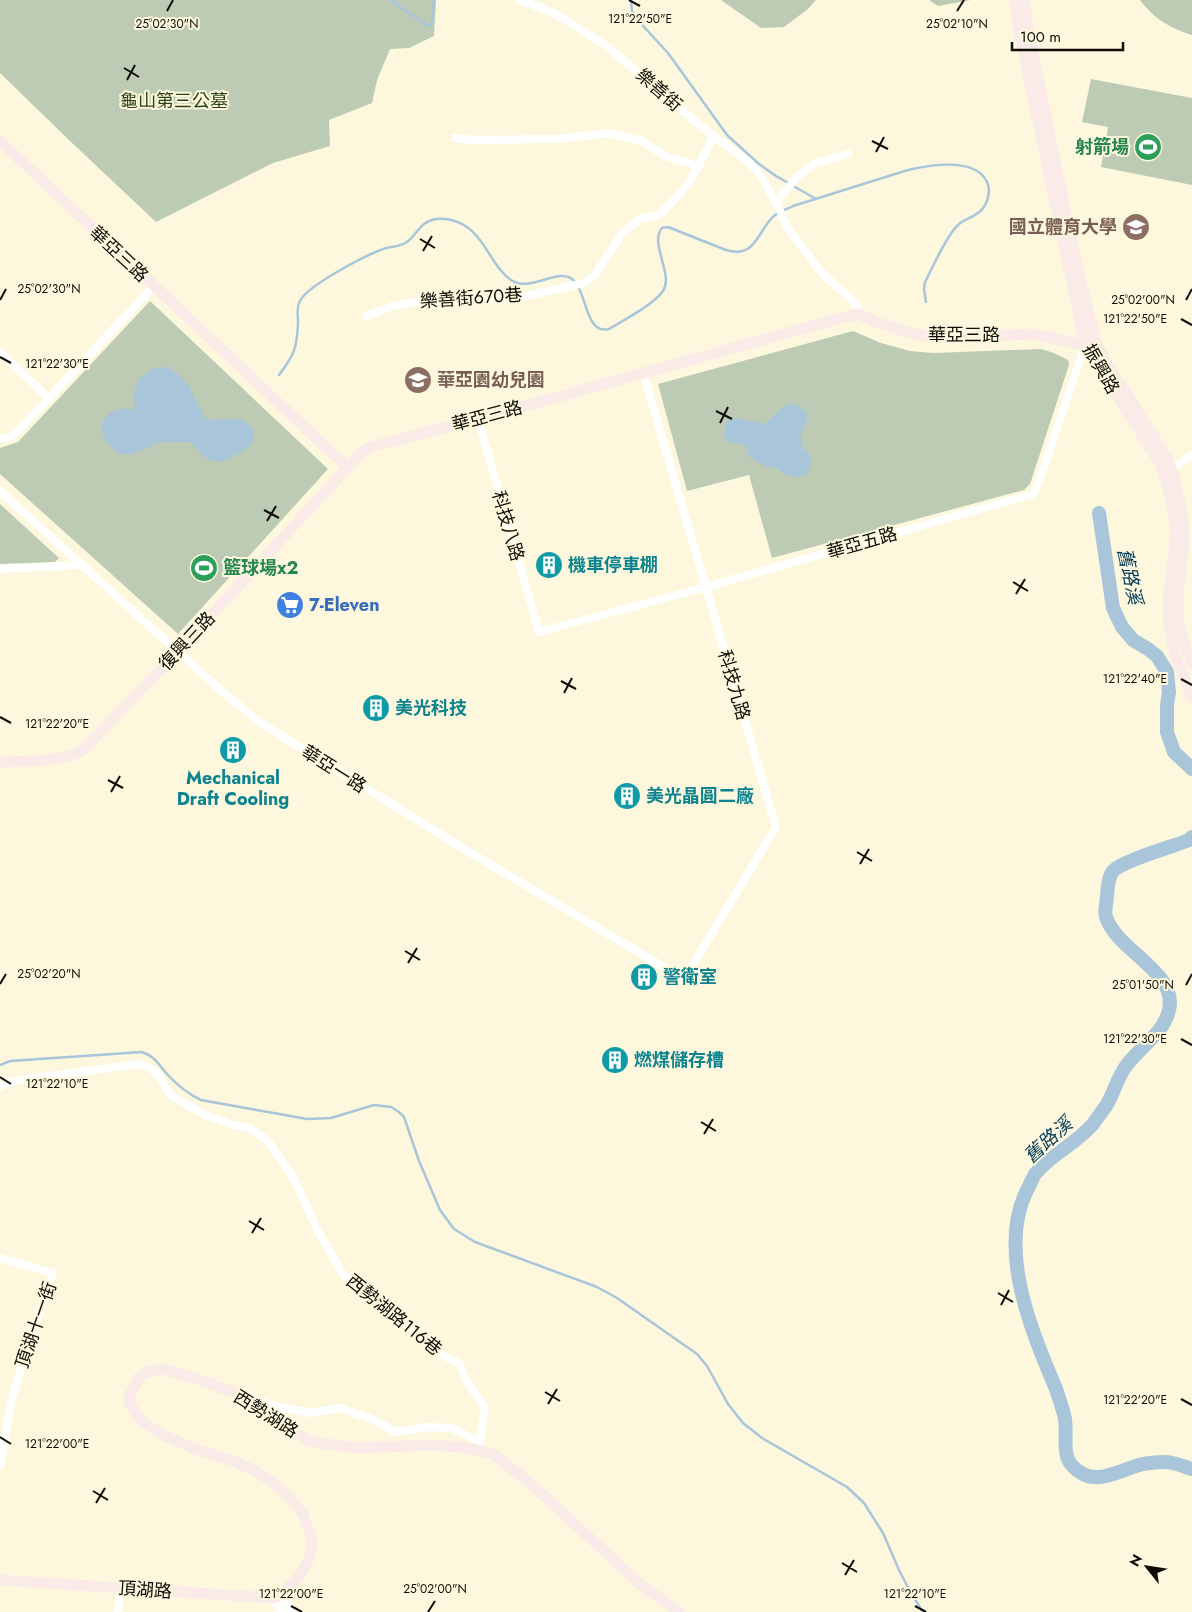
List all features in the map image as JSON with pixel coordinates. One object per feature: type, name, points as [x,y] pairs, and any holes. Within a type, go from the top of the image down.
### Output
[{"type":"street","name":"樂善街","points":[[519,0],[561,18],[608,47],[714,136],[750,163],[762,178],[787,226],[821,272],[856,304],[859,314]]},
{"type":"street","name":"振興路","points":[[1015,0],[1019,32],[1091,345],[1100,370],[1160,463],[1168,471],[1181,504],[1184,543],[1178,598],[1178,617],[1186,649],[1192,663]]},
{"type":"street","name":"振興路","points":[[1024,0],[1091,345]]},
{"type":"street","points":[[455,138],[474,140],[558,139],[609,133],[642,141],[667,157],[699,166]]},
{"type":"street","name":"樂善街670巷","points":[[367,316],[393,306],[415,302],[521,297],[584,283],[595,276],[621,235],[639,219],[659,216],[689,183],[714,136]]},
{"type":"street","name":"華亞三路","points":[[0,141],[348,468],[362,452],[371,447],[478,419],[845,316],[859,314],[875,322],[933,337],[965,338],[1033,334],[1091,345]]},
{"type":"street","points":[[777,204],[798,176],[814,164],[848,154]]},
{"type":"street","points":[[0,439],[12,436],[20,429],[154,286]]},
{"type":"street","name":"華亞五路","points":[[539,632],[706,587],[1033,494],[1091,345]]},
{"type":"street","points":[[0,352],[48,398]]},
{"type":"street","name":"科技九路","points":[[643,372],[776,827],[684,979]]},
{"type":"street","name":"科技八路","points":[[478,419],[539,632]]},
{"type":"street","points":[[1168,471],[1192,455]]},
{"type":"street","name":"復興三路","points":[[0,762],[51,760],[72,756],[83,750],[178,652],[348,468]]},
{"type":"street","name":"振興路","points":[[1168,471],[1176,534],[1168,600],[1168,618],[1175,656],[1192,698]]},
{"type":"street","name":"華亞一路","points":[[0,491],[178,652],[258,721],[459,846],[684,979]]},
{"type":"street","points":[[0,569],[81,565]]},
{"type":"street","name":"西勢湖路116巷","points":[[0,1086],[14,1081],[138,1064],[148,1067],[157,1073],[171,1096],[208,1116],[233,1125],[249,1128],[268,1141],[294,1179],[318,1231],[342,1273],[386,1314],[406,1325],[440,1354],[460,1364],[465,1378],[485,1408],[480,1442],[451,1428],[427,1427],[396,1432],[372,1419],[339,1408],[311,1413],[278,1406],[236,1393]]},
{"type":"street","name":"頂湖十一街","points":[[0,1466],[11,1402],[53,1273],[1,1260]]},
{"type":"street","name":"西勢湖路","points":[[276,1596],[298,1578],[307,1564],[312,1547],[307,1523],[296,1504],[271,1481],[254,1470],[163,1435],[143,1422],[129,1401],[139,1378],[148,1372],[164,1369],[236,1393],[310,1441],[358,1448],[450,1446],[492,1453],[528,1481],[641,1585],[679,1612]]},
{"type":"street","name":"頂湖路","points":[[0,1580],[276,1596]]},
{"type":"street","points":[[118,1612],[120,1588]]},
{"type":"street","points":[[276,1596],[282,1612]]},
{"type":"street","points":[[276,1596],[292,1612]]},
{"type":"green space","name":"龜山第三公墓","points":[[0,0],[436,0],[434,36],[409,48],[390,49],[377,80],[372,103],[329,120],[330,146],[273,163],[156,222],[0,73]]},
{"type":"green space","points":[[721,0],[816,0],[808,9],[784,27],[761,28]]},
{"type":"green space","points":[[929,0],[971,0],[938,6]]},
{"type":"green space","points":[[1140,0],[1192,0],[1192,35],[1177,30],[1163,22]]},
{"type":"green space","name":"射箭場","points":[[1091,79],[1192,98],[1192,185],[1101,167],[1108,127],[1082,122]]},
{"type":"green space","points":[[150,301],[328,469],[178,634],[0,474],[0,448],[18,442]]},
{"type":"green space","points":[[853,331],[881,343],[910,351],[933,353],[1041,349],[1068,360],[1069,365],[1030,484],[1024,490],[772,558],[749,475],[687,491],[658,384]]},
{"type":"green space","points":[[0,504],[59,558],[55,562],[0,564]]},
{"type":"water","points":[[166,367],[178,374],[189,385],[206,419],[242,419],[253,429],[254,438],[250,446],[221,462],[208,460],[190,442],[161,442],[129,454],[118,453],[112,448],[102,433],[104,420],[116,410],[133,410],[135,406],[134,392],[139,378],[154,368]]},
{"type":"water","points":[[792,403],[806,413],[807,418],[801,440],[802,447],[811,458],[806,474],[796,478],[785,474],[777,468],[766,467],[749,457],[747,447],[739,443],[730,443],[723,435],[731,418],[765,424],[782,408]]},
{"type":"waterway","points":[[390,0],[428,26],[432,23],[434,0]]},
{"type":"waterway","points":[[631,0],[632,11],[668,53],[727,135],[759,164],[816,199]]},
{"type":"waterway","points":[[279,375],[296,346],[298,306],[305,295],[323,280],[360,260],[382,249],[407,242],[422,225],[436,219],[456,221],[470,229],[498,267],[511,280],[527,284],[554,277],[569,277],[579,288],[591,320],[601,329],[609,329],[645,307],[663,291],[666,284],[666,276],[658,242],[662,228],[668,227],[726,250],[736,252],[750,247],[775,215],[793,206],[917,168],[951,165],[973,169],[981,174],[987,182],[989,189],[988,199],[980,211],[953,230],[944,244],[925,282],[926,302]]},
{"type":"waterway","name":"舊路溪","points":[[1099,513],[1113,608],[1122,627],[1133,640],[1157,656],[1167,672],[1169,692],[1167,732],[1174,752],[1192,769]]},
{"type":"waterway","name":"舊路溪","points":[[1192,837],[1189,840],[1120,866],[1111,875],[1105,909],[1106,917],[1113,930],[1123,942],[1158,975],[1166,987],[1170,1000],[1168,1014],[1165,1022],[1155,1035],[1126,1066],[1106,1106],[1093,1124],[1035,1174],[1019,1213],[1016,1238],[1021,1291],[1028,1317],[1063,1411],[1066,1427],[1066,1450],[1070,1463],[1083,1474],[1097,1477],[1111,1475],[1139,1465],[1156,1462],[1169,1462],[1192,1469]]},
{"type":"waterway","points":[[0,1065],[10,1061],[142,1052],[153,1058],[182,1088],[201,1100],[307,1119],[331,1118],[374,1105],[391,1107],[404,1117],[419,1161],[440,1210],[454,1229],[475,1242],[597,1287],[617,1298],[697,1354],[707,1366],[728,1404],[743,1423],[762,1438],[847,1487],[864,1503],[883,1533],[899,1570],[923,1612]]},
{"type":"place","name":"射箭場","points":[[1148,147]]},
{"type":"place","name":"國立體育大學","points":[[1136,227]]},
{"type":"place","name":"華亞園幼兒園","points":[[418,380]]},
{"type":"place","name":"機車停車棚","points":[[549,565]]},
{"type":"place","name":"籃球場x2","points":[[204,568]]},
{"type":"place","name":"7-Eleven","points":[[290,605]]},
{"type":"place","name":"美光科技","points":[[376,708]]},
{"type":"place","name":"Mechanical Draft Cooling","points":[[233,750]]},
{"type":"place","name":"美光晶圓二廠","points":[[627,796]]},
{"type":"place","name":"警衛室","points":[[644,977]]},
{"type":"place","name":"燃煤儲存槽","points":[[615,1060]]}]
